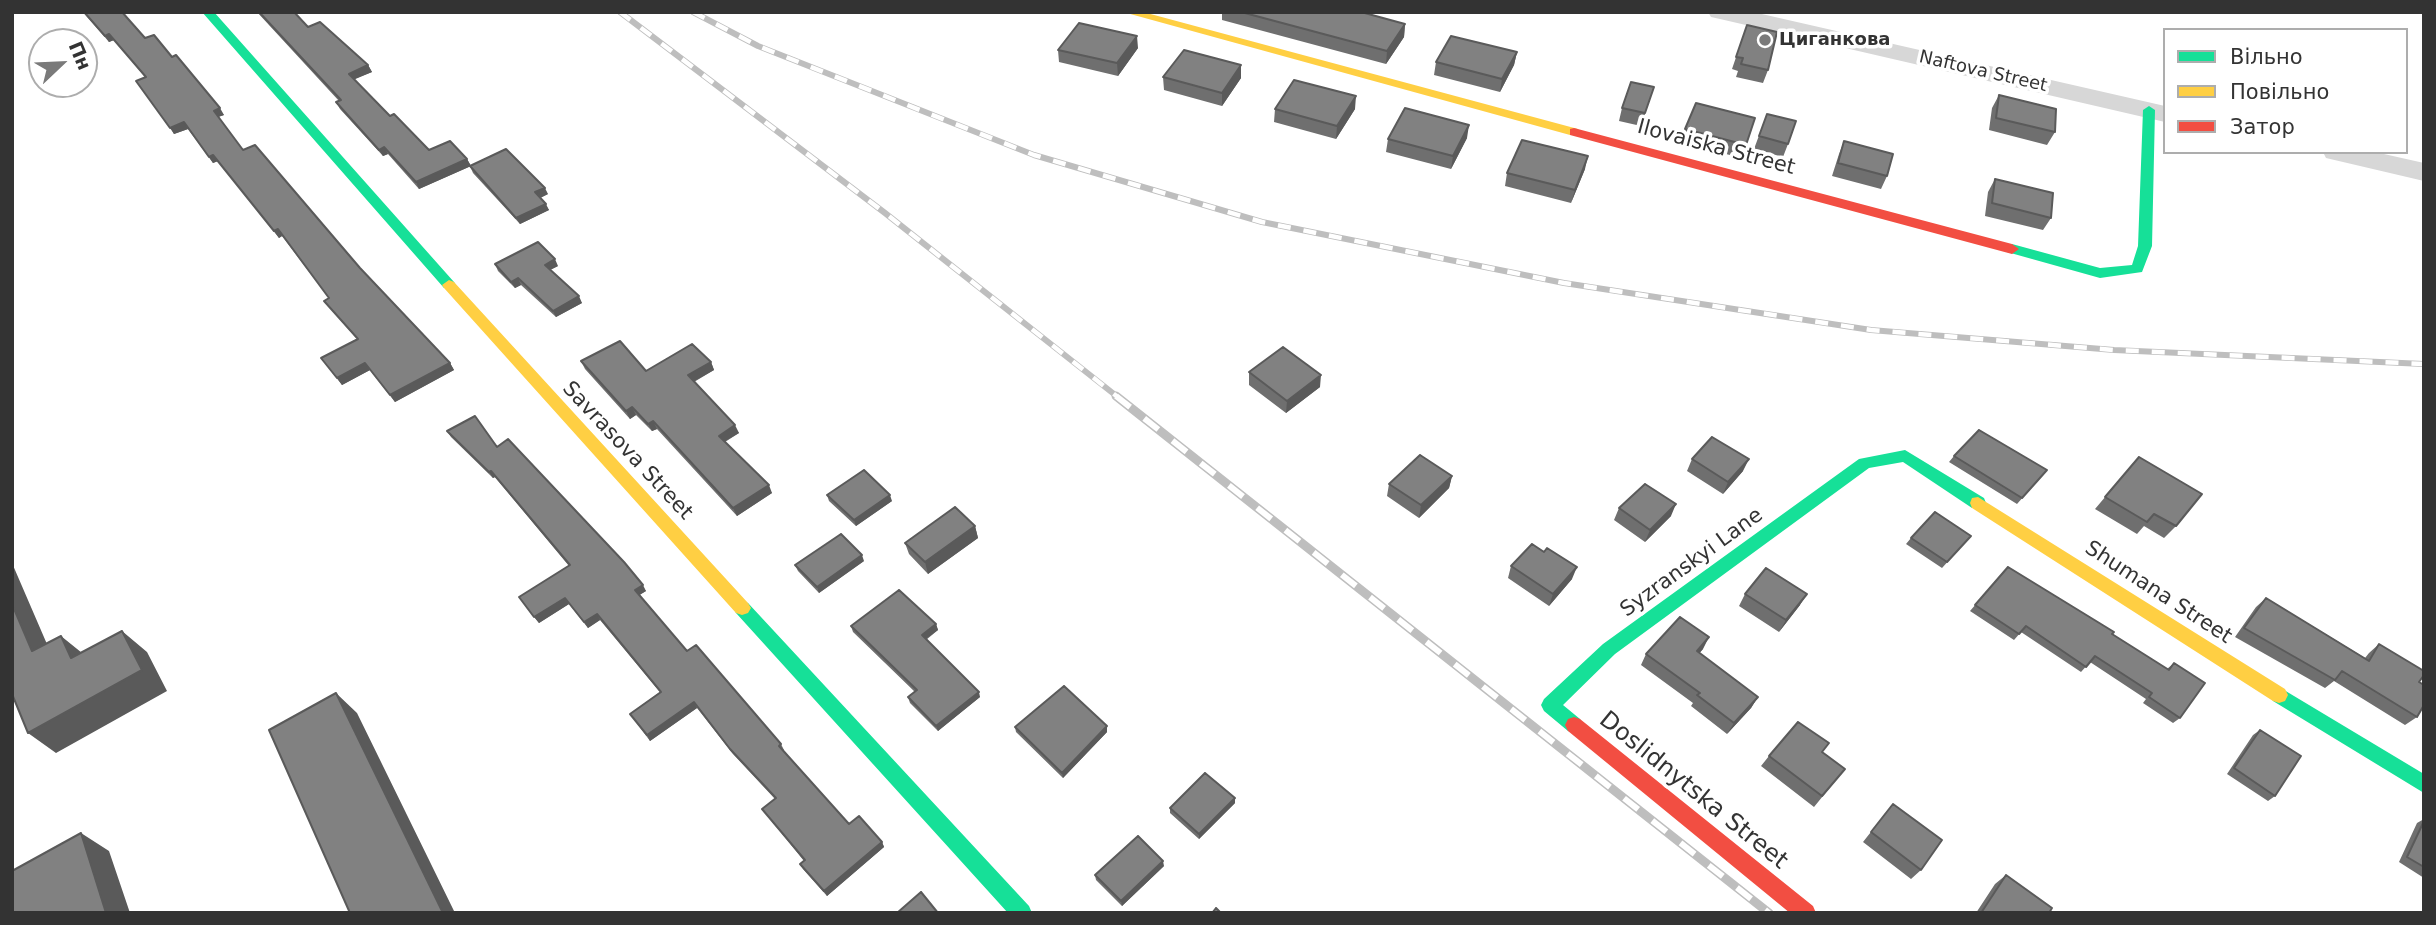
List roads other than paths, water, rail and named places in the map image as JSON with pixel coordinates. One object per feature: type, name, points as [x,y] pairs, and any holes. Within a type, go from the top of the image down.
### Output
[{"type":"street","name":"Savrasova Street","points":[[208,12],[526,371],[1022,913]]},
{"type":"street","name":"Ilovaiska Street","points":[[1129,12],[2100,273],[2137,269],[2146,246],[2157,112]]},
{"type":"street","name":"Naftova Street","points":[[1720,12],[2157,112]]},
{"type":"street","points":[[2345,154],[2424,172]]},
{"type":"street","name":"Shumana Street","points":[[1865,463],[1905,456],[2364,749],[2424,784]]},
{"type":"street","name":"Syzranskyi Lane","points":[[1550,705],[1609,649],[1865,463]]},
{"type":"street","name":"Doslidnytska Street","points":[[1550,705],[1807,913]]},
{"type":"railway","points":[[620,12],[885,213],[1119,398]]},
{"type":"railway","points":[[693,12],[758,46],[1034,155],[1262,222],[1564,283],[1871,330],[2114,350],[2424,364]]},
{"type":"railway","points":[[1116,396],[1769,913]]},
{"type":"place","name":"Циганкова","points":[[1765,40]]}]
